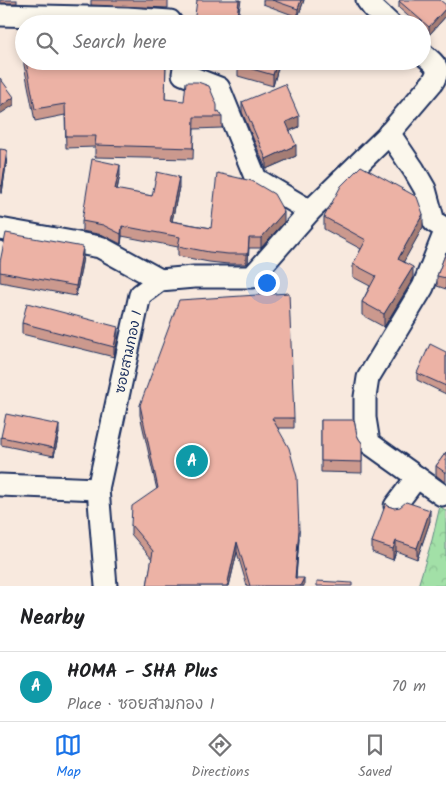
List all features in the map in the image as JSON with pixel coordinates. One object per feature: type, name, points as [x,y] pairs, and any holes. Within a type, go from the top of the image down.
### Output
[{"type":"street","points":[[367,0],[380,15]]},
{"type":"street","points":[[0,14],[32,15]]},
{"type":"street","points":[[0,229],[100,247],[160,280],[194,277],[252,277],[310,211],[389,133],[437,76],[438,70],[431,62]]},
{"type":"street","points":[[184,70],[184,74],[219,88],[256,178],[310,211]]},
{"type":"street","points":[[389,133],[425,189],[434,222],[446,229],[423,287],[368,378],[365,397],[365,418],[370,443],[442,495]]},
{"type":"street","name":"ซอยสามกอง 1","points":[[106,586],[98,489],[140,296],[160,280]]},
{"type":"street","points":[[396,506],[417,477]]},
{"type":"street","points":[[0,485],[98,489]]},
{"type":"green space","points":[[440,506],[446,511],[446,586],[418,586],[432,540]]},
{"type":"building","points":[[197,0],[239,0],[237,15],[195,15]]},
{"type":"building","points":[[272,0],[301,0],[298,9]]},
{"type":"building","points":[[440,0],[446,5],[446,8],[431,25],[431,15],[415,15],[399,1]]},
{"type":"building","points":[[28,70],[166,70],[165,99],[184,101],[186,82],[198,82],[209,86],[217,105],[217,112],[219,111],[222,117],[194,117],[193,148],[95,145],[96,136],[66,136],[65,104],[35,109]]},
{"type":"building","points":[[256,70],[274,70],[273,75]]},
{"type":"building","points":[[0,78],[14,97],[0,107]]},
{"type":"building","points":[[285,84],[299,116],[286,122],[296,145],[266,159],[242,102]]},
{"type":"building","points":[[0,149],[7,150],[2,186],[0,185]]},
{"type":"building","points":[[92,159],[120,165],[115,189],[152,196],[157,172],[179,177],[170,221],[211,228],[217,173],[252,181],[274,194],[284,212],[261,238],[249,238],[248,253],[246,254],[209,252],[178,246],[180,237],[122,226],[121,234],[103,225],[82,221]]},
{"type":"building","points":[[361,166],[417,197],[423,214],[398,259],[413,267],[384,314],[362,302],[376,276],[353,264],[366,240],[324,217],[341,186]]},
{"type":"building","points":[[6,233],[83,247],[76,286],[0,272],[0,262]]},
{"type":"building","points":[[446,252],[446,278],[437,276]]},
{"type":"building","points":[[289,293],[294,418],[272,418],[289,448],[297,477],[299,530],[295,578],[304,578],[300,586],[250,586],[237,542],[227,586],[147,586],[153,551],[131,525],[132,506],[158,488],[140,405],[179,300]]},
{"type":"building","points":[[27,303],[118,327],[114,347],[22,323]]},
{"type":"building","points":[[430,344],[446,352],[446,386],[417,373]]},
{"type":"building","points":[[6,414],[59,425],[54,448],[1,437]]},
{"type":"building","points":[[321,420],[354,420],[357,435],[362,443],[362,462],[321,461]]},
{"type":"building","points":[[446,452],[446,473],[436,466]]},
{"type":"building","points":[[406,502],[430,510],[417,548],[396,541],[393,549],[372,542],[386,503],[394,508],[400,507]]},
{"type":"building","points":[[317,581],[352,583],[352,586],[317,586]]},
{"type":"place","name":"HOMA - SHA Plus","points":[[192,461]]}]
